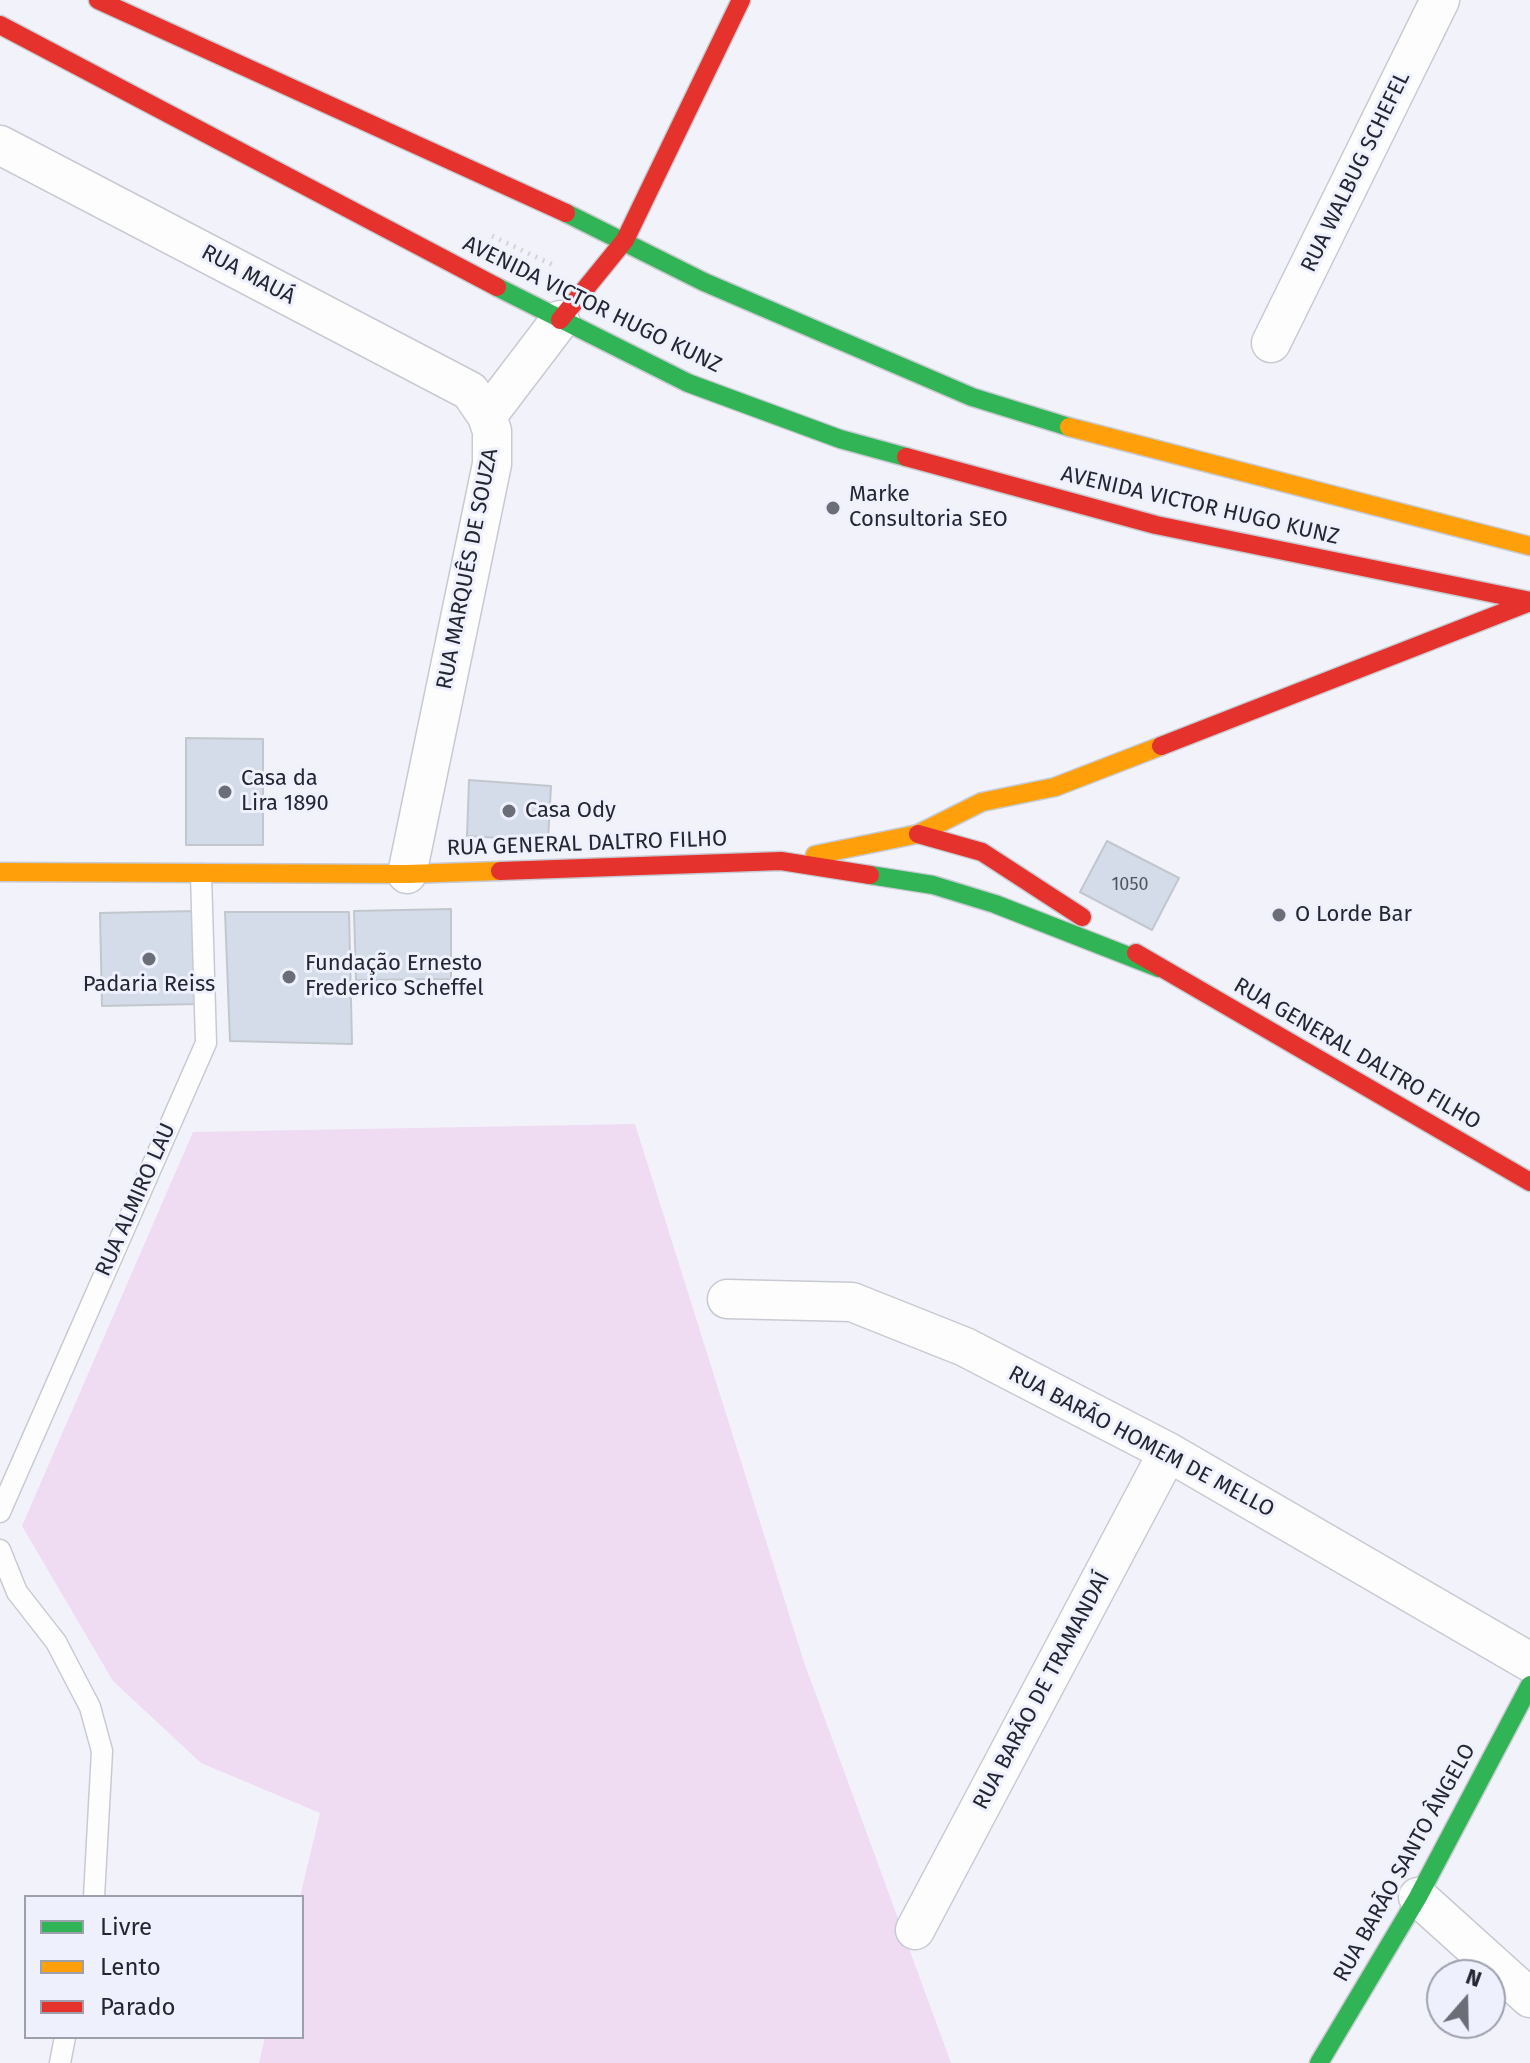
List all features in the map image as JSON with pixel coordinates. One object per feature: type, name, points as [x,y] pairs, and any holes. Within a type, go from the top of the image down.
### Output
[{"type":"main road","name":"AVENIDA VICTOR HUGO KUNZ","points":[[98,0],[625,240],[704,282],[972,397],[1111,440],[1530,546]]},
{"type":"main road","name":"RUA MARQUÊS DE SOUZA","points":[[560,320],[625,240],[741,0]]},
{"type":"main road","name":"AVENIDA VICTOR HUGO KUNZ","points":[[0,25],[560,320],[688,383],[840,439],[1156,525],[1530,601]]},
{"type":"main road","points":[[781,861],[918,834],[982,802],[1055,787],[1530,601]]},
{"type":"main road","points":[[1024,815],[1055,787]]},
{"type":"main road","points":[[902,878],[906,849],[918,834]]},
{"type":"main road","name":"RUA GENERAL DALTRO FILHO","points":[[918,834],[976,858],[1159,968],[1530,1182]]},
{"type":"main road","points":[[933,885],[976,858]]},
{"type":"main road","name":"RUA GENERAL DALTRO FILHO","points":[[0,872],[407,874],[781,861],[933,885],[995,904],[1159,968]]},
{"type":"main road","name":"RUA BARÃO SANTO ÂNGELO","points":[[1319,2063],[1418,1897],[1530,1685]]},
{"type":"street","name":"RUA WALBUG SCHEFEL","points":[[1271,343],[1440,0]]},
{"type":"street","name":"RUA MAUÁ","points":[[0,145],[470,391],[487,416]]},
{"type":"street","name":"RUA MARQUÊS DE SOUZA","points":[[407,874],[492,464],[492,431],[487,416],[560,320]]},
{"type":"street","name":"RUA BARÃO HOMEM DE MELLO","points":[[727,1299],[852,1302],[965,1347],[1168,1452],[1530,1662]]},
{"type":"street","name":"RUA BARÃO DE TRAMANDAÍ","points":[[915,1930],[1168,1452]]},
{"type":"street","points":[[1418,1897],[1530,1998]]},
{"type":"lane","name":"RUA ALMIRO LAU","points":[[0,1512],[206,1043],[201,874]]},
{"type":"lane","points":[[0,1550],[17,1592],[56,1642],[90,1707],[102,1751],[94,1895]]},
{"type":"lane","points":[[60,2063],[65,2039]]},
{"type":"shaded area","points":[[635,1124],[804,1662],[951,2063],[259,2063],[265,2039],[304,2039],[304,1895],[300,1895],[320,1813],[201,1763],[113,1681],[22,1526],[193,1132]]},
{"type":"building","name":"Casa da Lira 1890","points":[[186,738],[263,739],[263,845],[186,845]]},
{"type":"building","name":"Casa Ody","points":[[469,780],[551,786],[548,841],[467,836]]},
{"type":"building","points":[[1107,841],[1179,878],[1152,930],[1080,892]]},
{"type":"building","points":[[451,909],[451,979],[356,980],[354,911]]},
{"type":"building","name":"Padaria Reiss","points":[[196,911],[198,1004],[102,1006],[100,913]]},
{"type":"building","name":"Fundação Ernesto Frederico Scheffel","points":[[225,912],[349,912],[352,1044],[230,1041]]},
{"type":"traffic: fast","points":[[566,213],[704,282],[972,397],[1069,427]]},
{"type":"traffic: fast","points":[[497,287],[688,383],[840,439],[906,457]]},
{"type":"traffic: fast","points":[[870,875],[933,885],[995,904],[1159,968]]},
{"type":"traffic: fast","points":[[1319,2063],[1418,1897],[1530,1685]]},
{"type":"traffic: slow","points":[[1069,427],[1530,546]]},
{"type":"traffic: slow","points":[[815,855],[918,834],[982,802],[1055,787],[1161,746]]},
{"type":"traffic: slow","points":[[0,872],[407,874],[500,871]]},
{"type":"traffic: jam","points":[[98,0],[566,213]]},
{"type":"traffic: jam","points":[[560,320],[625,240],[741,0]]},
{"type":"traffic: jam","points":[[0,25],[497,287]]},
{"type":"traffic: jam","points":[[906,457],[1156,525],[1530,601]]},
{"type":"traffic: jam","points":[[1161,746],[1530,602]]},
{"type":"traffic: jam","points":[[918,834],[982,852],[1082,917]]},
{"type":"traffic: jam","points":[[500,871],[781,861],[870,875]]},
{"type":"traffic: jam","points":[[1136,953],[1530,1182]]},
{"type":"place","name":"Marke Consultoria SEO","points":[[833,508]]},
{"type":"place","name":"Casa da Lira 1890","points":[[225,792]]},
{"type":"place","name":"Casa Ody","points":[[509,811]]},
{"type":"place","name":"O Lorde Bar","points":[[1279,915]]},
{"type":"place","name":"Padaria Reiss","points":[[149,959]]},
{"type":"place","name":"Fundação Ernesto Frederico Scheffel","points":[[289,977]]}]
